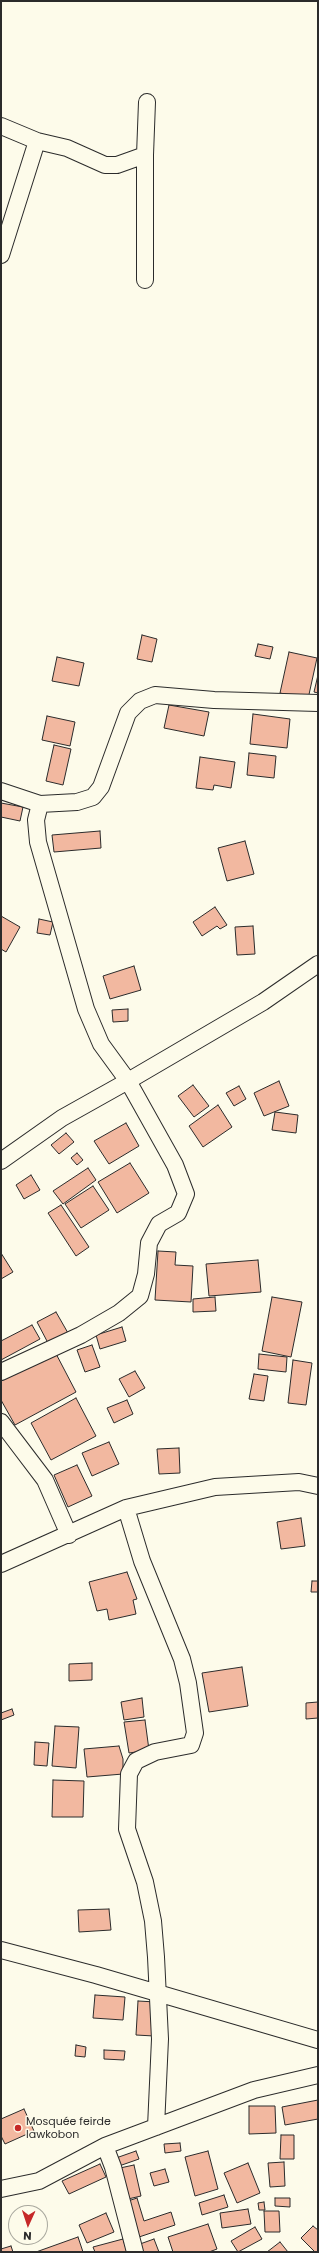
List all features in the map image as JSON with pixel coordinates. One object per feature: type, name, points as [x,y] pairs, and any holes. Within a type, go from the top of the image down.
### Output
[{"type":"street","points":[[145,280],[145,155],[147,102]]},
{"type":"street","points":[[1,126],[37,141],[67,148],[105,165],[117,166],[145,155]]},
{"type":"street","points":[[1,255],[37,141]]},
{"type":"street","points":[[1,791],[40,804],[77,802],[93,797],[101,787],[128,713],[140,701],[155,695],[214,700],[318,703]]},
{"type":"street","points":[[1,1372],[81,1334],[119,1313],[140,1296],[146,1274],[149,1243],[159,1224],[178,1213],[186,1194],[175,1165],[128,1082],[101,1044],[86,1009],[38,842],[36,820],[40,804]]},
{"type":"street","points":[[1,1160],[62,1118],[128,1082],[263,1002],[318,964]]},
{"type":"street","points":[[1,1422],[45,1480],[69,1535]]},
{"type":"street","points":[[1,1564],[69,1535],[126,1508],[215,1487],[299,1482],[318,1486]]},
{"type":"street","points":[[126,1508],[142,1561],[182,1659],[188,1683],[195,1733],[191,1745],[155,1752],[136,1761],[129,1774],[127,1829],[145,1882],[153,1921],[160,2039],[156,2126]]},
{"type":"street","points":[[1,1950],[18,1953],[318,2040]]},
{"type":"street","points":[[1,2189],[39,2181],[105,2146],[254,2090],[318,2075]]},
{"type":"street","points":[[105,2146],[114,2167],[135,2252]]},
{"type":"building","points":[[142,635],[157,639],[152,662],[137,659]]},
{"type":"building","points":[[258,644],[273,647],[270,659],[255,656]]},
{"type":"building","points":[[289,652],[317,658],[308,699],[280,693]]},
{"type":"building","points":[[57,657],[84,663],[79,686],[52,681]]},
{"type":"building","points":[[318,675],[318,693],[314,692]]},
{"type":"building","points":[[169,705],[209,712],[204,736],[164,728]]},
{"type":"building","points":[[253,714],[290,719],[287,748],[250,744]]},
{"type":"building","points":[[47,716],[75,722],[70,746],[42,740]]},
{"type":"building","points":[[54,745],[71,749],[63,785],[46,781]]},
{"type":"building","points":[[249,753],[276,756],[274,778],[247,775]]},
{"type":"building","points":[[200,757],[235,762],[231,788],[214,785],[213,790],[196,788]]},
{"type":"building","points":[[1,803],[23,807],[20,821],[1,817]]},
{"type":"building","points":[[100,831],[101,848],[54,852],[52,835]]},
{"type":"building","points":[[245,841],[254,874],[227,881],[218,848]]},
{"type":"building","points":[[215,907],[227,925],[220,929],[217,926],[202,936],[193,922]]},
{"type":"building","points":[[1,916],[20,927],[6,952],[1,949]]},
{"type":"building","points":[[39,919],[53,922],[50,935],[37,933]]},
{"type":"building","points":[[253,926],[255,954],[237,955],[235,927]]},
{"type":"building","points":[[134,966],[141,990],[110,999],[103,976]]},
{"type":"building","points":[[128,1009],[128,1021],[113,1022],[112,1010]]},
{"type":"building","points":[[279,1081],[289,1106],[264,1116],[254,1093]]},
{"type":"building","points":[[193,1085],[209,1106],[194,1117],[178,1096]]},
{"type":"building","points":[[239,1086],[246,1099],[234,1106],[226,1093]]},
{"type":"building","points":[[218,1105],[232,1127],[203,1147],[189,1126]]},
{"type":"building","points":[[275,1112],[298,1115],[296,1133],[272,1130]]},
{"type":"building","points":[[126,1123],[139,1146],[109,1164],[94,1141]]},
{"type":"building","points":[[66,1133],[74,1142],[59,1154],[51,1145]]},
{"type":"building","points":[[77,1153],[83,1160],[77,1165],[71,1158]]},
{"type":"building","points":[[130,1163],[149,1193],[117,1213],[98,1182]]},
{"type":"building","points":[[88,1168],[96,1180],[63,1204],[53,1191]]},
{"type":"building","points":[[31,1175],[40,1190],[24,1199],[16,1185]]},
{"type":"building","points":[[93,1186],[109,1210],[81,1228],[65,1204]]},
{"type":"building","points":[[61,1205],[89,1247],[76,1256],[48,1213]]},
{"type":"building","points":[[158,1251],[176,1252],[175,1265],[193,1266],[191,1302],[155,1300]]},
{"type":"building","points":[[1,1253],[13,1272],[1,1279]]},
{"type":"building","points":[[258,1260],[261,1292],[209,1296],[206,1264]]},
{"type":"building","points":[[215,1297],[216,1311],[193,1312],[193,1299]]},
{"type":"building","points":[[272,1297],[302,1302],[291,1357],[262,1351]]},
{"type":"building","points":[[56,1312],[68,1333],[48,1343],[37,1322]]},
{"type":"building","points":[[32,1325],[40,1339],[1,1360],[1,1341]]},
{"type":"building","points":[[122,1327],[126,1341],[100,1349],[96,1335]]},
{"type":"building","points":[[92,1345],[100,1367],[85,1372],[77,1350]]},
{"type":"building","points":[[53,1348],[76,1392],[15,1425],[1,1400],[1,1376]]},
{"type":"building","points":[[259,1354],[287,1357],[286,1372],[258,1369]]},
{"type":"building","points":[[293,1360],[312,1363],[306,1405],[288,1403]]},
{"type":"building","points":[[135,1371],[145,1388],[129,1397],[119,1379]]},
{"type":"building","points":[[254,1374],[268,1376],[264,1401],[249,1399]]},
{"type":"building","points":[[76,1398],[96,1436],[51,1460],[31,1423]]},
{"type":"building","points":[[127,1400],[133,1414],[114,1423],[107,1408]]},
{"type":"building","points":[[109,1442],[119,1464],[92,1476],[82,1453]]},
{"type":"building","points":[[179,1448],[180,1473],[159,1474],[157,1449]]},
{"type":"building","points":[[77,1465],[92,1496],[68,1507],[54,1475]]},
{"type":"building","points":[[301,1518],[305,1546],[281,1549],[277,1522]]},
{"type":"building","points":[[127,1572],[137,1599],[133,1600],[136,1614],[109,1620],[107,1609],[97,1611],[89,1582]]},
{"type":"building","points":[[312,1581],[318,1581],[318,1592],[311,1592]]},
{"type":"building","points":[[92,1663],[92,1680],[69,1681],[69,1664]]},
{"type":"building","points":[[242,1667],[248,1706],[209,1712],[202,1673]]},
{"type":"building","points":[[142,1698],[144,1717],[124,1720],[121,1702]]},
{"type":"building","points":[[318,1702],[318,1718],[306,1719],[306,1703]]},
{"type":"building","points":[[12,1709],[14,1715],[1,1720],[1,1713]]},
{"type":"building","points":[[145,1720],[149,1750],[129,1753],[124,1722]]},
{"type":"building","points":[[55,1726],[79,1727],[76,1768],[52,1766]]},
{"type":"building","points":[[35,1742],[49,1743],[47,1766],[34,1765]]},
{"type":"building","points":[[119,1746],[123,1759],[123,1774],[87,1777],[84,1749]]},
{"type":"building","points":[[53,1780],[84,1781],[83,1817],[52,1817]]},
{"type":"building","points":[[109,1909],[111,1930],[79,1932],[78,1910]]},
{"type":"building","points":[[95,1995],[125,1997],[123,2020],[93,2018]]},
{"type":"building","points":[[138,2001],[156,2002],[154,2036],[136,2035]]},
{"type":"building","points":[[76,2045],[86,2047],[85,2057],[75,2056]]},
{"type":"building","points":[[104,2050],[125,2051],[124,2060],[104,2059]]},
{"type":"building","points":[[318,2100],[318,2119],[285,2125],[282,2107]]},
{"type":"building","points":[[249,2106],[275,2106],[276,2133],[249,2134]]},
{"type":"building","points":[[24,2109],[34,2131],[5,2144],[1,2136],[1,2119]]},
{"type":"building","points":[[281,2135],[294,2135],[294,2159],[280,2159]]},
{"type":"building","points":[[180,2143],[181,2151],[165,2153],[164,2144]]},
{"type":"building","points":[[136,2151],[139,2159],[119,2166],[116,2158]]},
{"type":"building","points":[[208,2151],[218,2189],[195,2196],[185,2157]]},
{"type":"building","points":[[284,2162],[285,2186],[270,2187],[268,2163]]},
{"type":"building","points":[[248,2163],[260,2193],[237,2203],[224,2173]]},
{"type":"building","points":[[100,2164],[106,2177],[69,2194],[62,2181]]},
{"type":"building","points":[[134,2165],[141,2196],[128,2199],[120,2168]]},
{"type":"building","points":[[165,2169],[169,2182],[154,2186],[150,2173]]},
{"type":"building","points":[[224,2195],[228,2207],[202,2215],[199,2203]]},
{"type":"building","points":[[137,2198],[144,2221],[171,2212],[175,2225],[139,2237],[128,2201]]},
{"type":"building","points":[[275,2198],[290,2198],[290,2207],[275,2206]]},
{"type":"building","points":[[264,2202],[265,2210],[259,2210],[258,2203]]},
{"type":"building","points":[[248,2209],[251,2224],[222,2228],[220,2213]]},
{"type":"building","points":[[264,2211],[279,2211],[280,2232],[265,2232]]},
{"type":"building","points":[[106,2213],[114,2232],[87,2243],[79,2225]]},
{"type":"building","points":[[208,2224],[217,2249],[209,2252],[173,2252],[168,2237]]},
{"type":"building","points":[[313,2226],[318,2230],[318,2252],[315,2252],[301,2238]]},
{"type":"building","points":[[255,2227],[262,2239],[238,2252],[231,2241]]},
{"type":"building","points":[[78,2237],[83,2252],[36,2252]]},
{"type":"building","points":[[123,2239],[127,2252],[95,2252],[93,2247]]},
{"type":"building","points":[[154,2239],[159,2252],[142,2252],[140,2244]]},
{"type":"building","points":[[280,2242],[288,2252],[267,2252]]},
{"type":"building","points":[[11,2246],[13,2252],[1,2252],[1,2249]]},
{"type":"place","name":"Mosquée feirde lawkobon","points":[[18,2128]]}]
